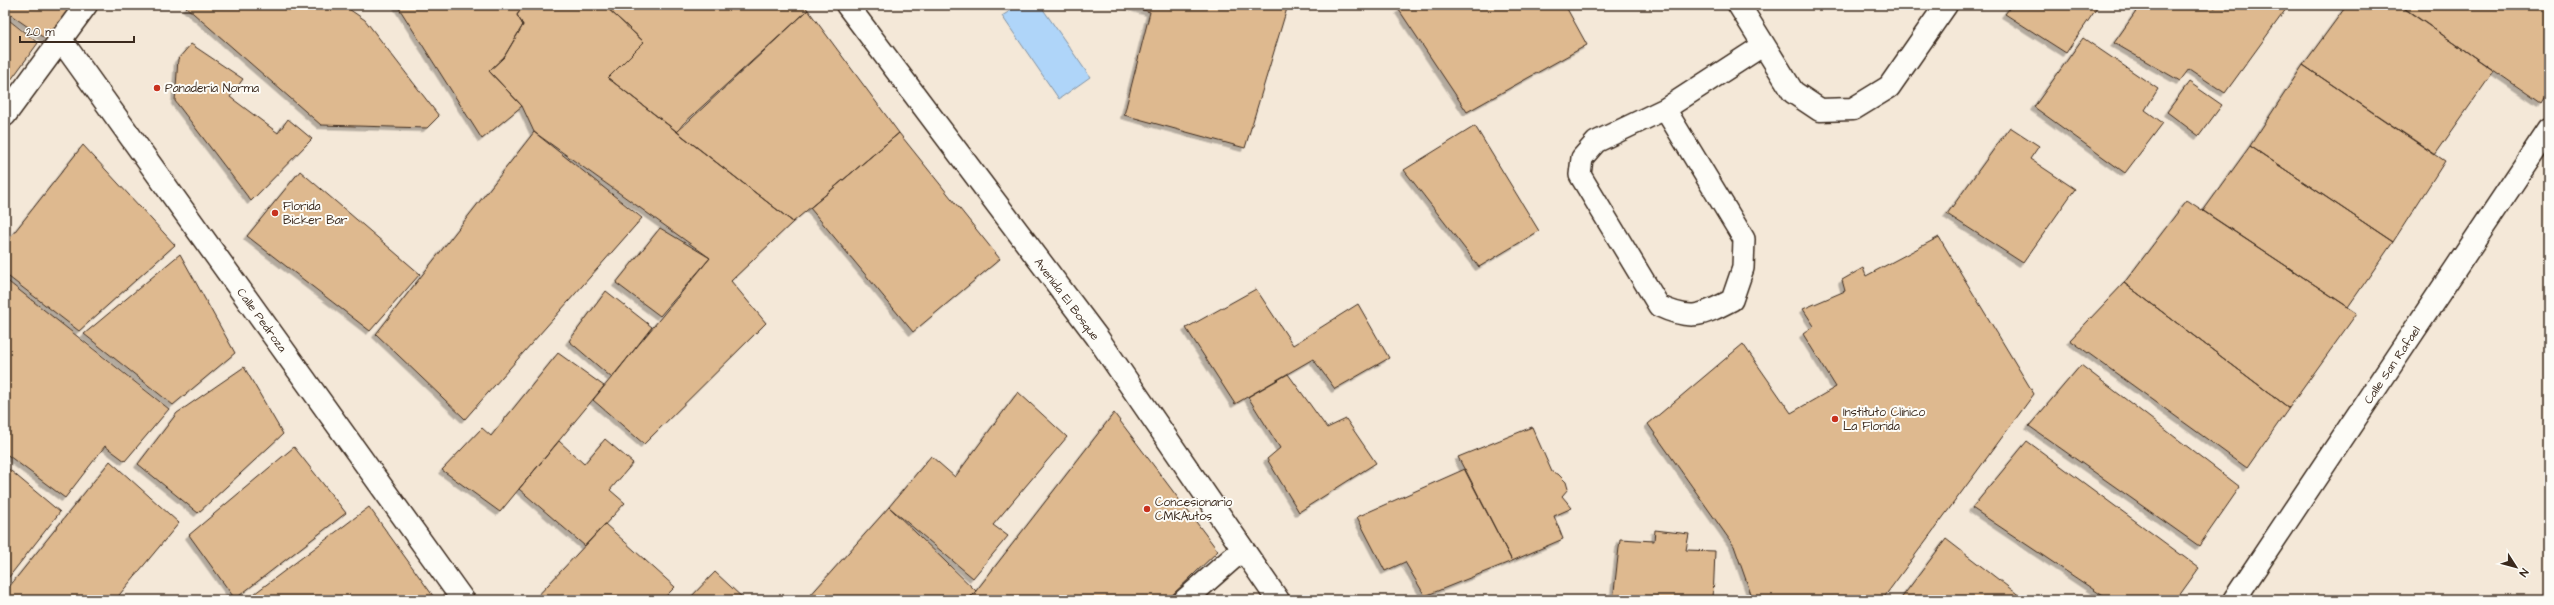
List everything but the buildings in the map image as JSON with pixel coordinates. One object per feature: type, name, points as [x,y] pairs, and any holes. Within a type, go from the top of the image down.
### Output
[{"type":"street","points":[[5,115],[86,5]]},
{"type":"street","name":"Avenida El Bosque","points":[[847,5],[1097,338],[1278,600]]},
{"type":"street","points":[[1739,5],[1762,46],[1793,92],[1820,110],[1853,110],[1889,87],[1946,5]]},
{"type":"street","name":"Calle Pedroza","points":[[61,40],[463,600]]},
{"type":"street","name":"Calle San Rafael","points":[[2234,600],[2549,129]]},
{"type":"street","points":[[1185,600],[1243,549]]},
{"type":"lane","points":[[1666,108],[1744,239],[1743,268],[1732,300],[1706,314],[1680,316],[1659,306],[1580,175],[1582,158],[1596,142],[1666,108],[1762,46]]},
{"type":"water","points":[[1019,5],[1040,5],[1090,77],[1059,99],[1002,16]]},
{"type":"place","name":"Panadería Norma","points":[[157,88]]},
{"type":"place","name":"Florida Bicker Bar","points":[[275,213]]},
{"type":"place","name":"Instituto Clínico La Florida","points":[[1835,419]]},
{"type":"place","name":"Concesionario CMKAutos","points":[[1147,509]]}]
